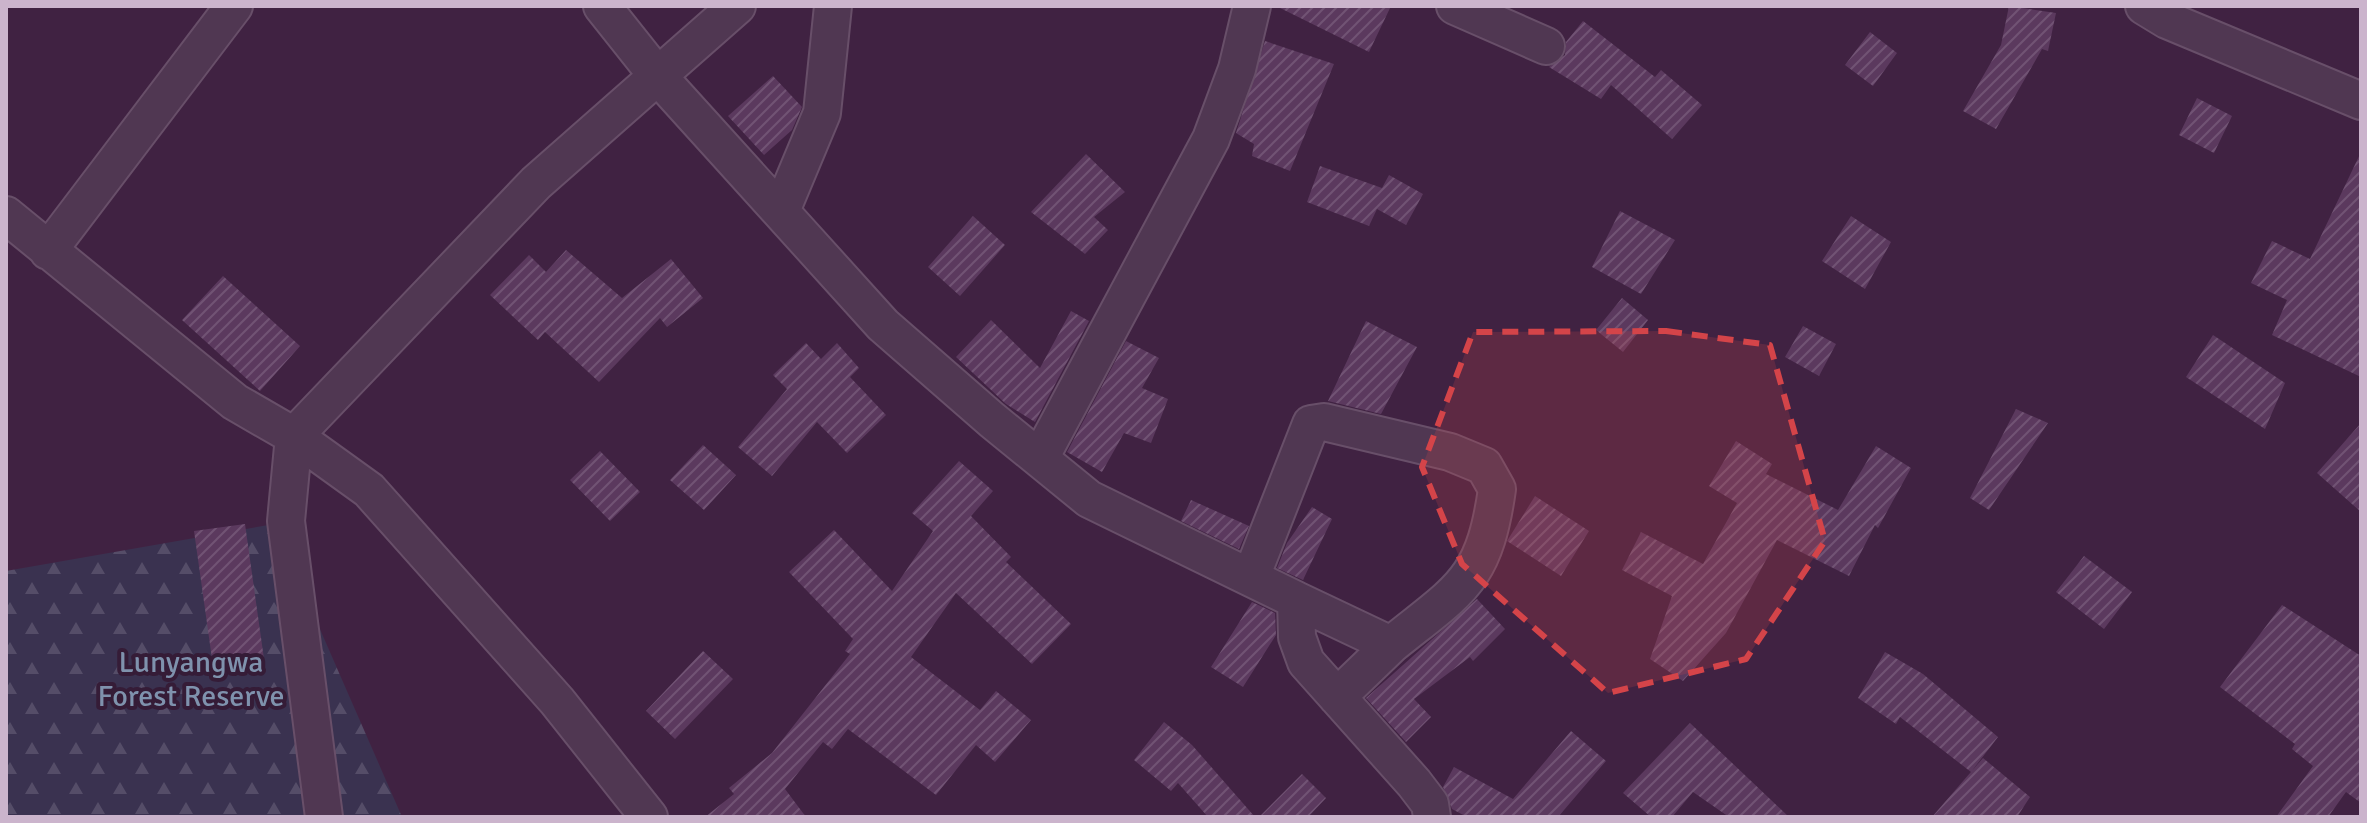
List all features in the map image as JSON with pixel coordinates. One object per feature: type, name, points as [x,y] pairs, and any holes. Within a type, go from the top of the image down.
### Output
[{"type":"street","points":[[48,251],[234,6]]},
{"type":"street","points":[[324,817],[286,521],[294,436],[536,183],[656,74],[737,6]]},
{"type":"street","points":[[781,211],[822,113],[833,6]]},
{"type":"street","points":[[1040,458],[1211,139],[1237,69],[1252,6]]},
{"type":"street","points":[[1455,6],[1546,46]]},
{"type":"street","points":[[2144,6],[2167,20],[2361,101]]},
{"type":"street","points":[[613,12],[656,74],[883,325],[1089,499],[1391,645]]},
{"type":"street","points":[[6,215],[235,402],[294,436],[369,490],[557,701],[649,817]]},
{"type":"street","points":[[1251,577],[1311,424],[1324,422],[1436,449],[1484,466],[1497,489],[1483,556],[1465,585],[1391,645],[1337,697]]},
{"type":"street","points":[[1296,600],[1297,637],[1306,662],[1414,783],[1430,804],[1432,817]]},
{"type":"highlighted area","points":[[1666,331],[1770,345],[1825,541],[1746,659],[1608,693],[1462,564],[1422,467],[1473,332]]},
{"type":"green space","name":"Lunyangwa Forest Reserve","points":[[274,524],[402,817],[6,817],[6,571]]},
{"type":"building","points":[[1276,6],[1391,6],[1369,52]]},
{"type":"building","points":[[2009,6],[2056,13],[2048,51],[2042,49],[1996,129],[1963,111],[2001,45]]},
{"type":"building","points":[[1583,21],[1655,77],[1661,70],[1702,105],[1672,139],[1611,85],[1601,99],[1549,67],[1565,55],[1566,42]]},
{"type":"building","points":[[1870,32],[1897,53],[1873,86],[1845,65]]},
{"type":"building","points":[[1265,41],[1334,64],[1290,171],[1252,156],[1254,144],[1236,133]]},
{"type":"building","points":[[773,76],[802,107],[792,130],[764,155],[728,116]]},
{"type":"building","points":[[2197,98],[2232,116],[2214,153],[2179,135]]},
{"type":"building","points":[[2361,152],[2361,377],[2272,335],[2287,300],[2251,283],[2272,241],[2310,259]]},
{"type":"building","points":[[1086,154],[1125,192],[1094,217],[1108,230],[1085,254],[1031,212]]},
{"type":"building","points":[[1320,166],[1382,188],[1389,175],[1423,194],[1406,225],[1377,209],[1369,226],[1307,202]]},
{"type":"building","points":[[1620,211],[1675,240],[1641,294],[1592,267]]},
{"type":"building","points":[[973,216],[1005,245],[960,296],[928,267]]},
{"type":"building","points":[[1851,216],[1891,242],[1865,289],[1822,261]]},
{"type":"building","points":[[566,250],[622,298],[671,259],[703,298],[667,327],[660,318],[599,382],[545,332],[538,340],[490,295],[529,255],[546,272]]},
{"type":"building","points":[[223,276],[300,346],[260,391],[182,320]]},
{"type":"building","points":[[1622,298],[1648,320],[1623,352],[1596,330]]},
{"type":"building","points":[[1071,311],[1089,321],[1035,422],[1006,404],[956,357],[991,320],[1040,368]]},
{"type":"building","points":[[1366,321],[1417,347],[1381,414],[1328,401]]},
{"type":"building","points":[[1803,326],[1836,344],[1819,376],[1785,357]]},
{"type":"building","points":[[2213,335],[2285,383],[2265,429],[2186,377]]},
{"type":"building","points":[[1126,341],[1159,358],[1142,388],[1168,399],[1151,443],[1124,433],[1102,472],[1067,452]]},
{"type":"building","points":[[806,343],[821,359],[837,343],[859,368],[850,377],[886,415],[847,453],[817,422],[772,476],[738,447],[787,389],[773,375]]},
{"type":"building","points":[[2016,409],[2048,423],[1989,510],[1970,498]]},
{"type":"building","points":[[2361,423],[2361,512],[2317,473]]},
{"type":"building","points":[[1736,441],[1772,464],[1766,474],[1838,510],[1876,446],[1911,468],[1878,528],[1875,525],[1849,576],[1777,540],[1726,633],[1683,681],[1650,659],[1672,596],[1622,570],[1641,532],[1703,564],[1737,503],[1709,486]]},
{"type":"building","points":[[703,445],[736,475],[704,510],[670,480]]},
{"type":"building","points":[[600,451],[640,492],[610,521],[570,480]]},
{"type":"building","points":[[959,461],[993,491],[971,516],[1011,557],[1006,562],[1071,624],[1032,664],[956,593],[911,657],[980,710],[996,691],[1031,720],[995,762],[976,745],[936,795],[848,729],[832,749],[823,742],[785,789],[806,817],[705,817],[734,794],[729,788],[772,753],[850,654],[845,651],[853,639],[789,572],[834,530],[892,591],[933,531],[912,513]]},
{"type":"building","points":[[1535,496],[1589,531],[1561,576],[1507,541]]},
{"type":"building","points":[[1191,500],[1249,526],[1239,549],[1181,521]]},
{"type":"building","points":[[1312,507],[1332,519],[1303,580],[1277,568],[1287,543]]},
{"type":"building","points":[[245,524],[265,666],[214,673],[194,531]]},
{"type":"building","points":[[2084,556],[2132,592],[2104,629],[2056,592]]},
{"type":"building","points":[[1477,599],[1505,629],[1473,661],[1470,657],[1414,699],[1431,717],[1406,742],[1366,698]]},
{"type":"building","points":[[1252,602],[1275,613],[1276,635],[1243,687],[1211,667]]},
{"type":"building","points":[[2282,605],[2361,656],[2361,803],[2346,792],[2328,817],[2276,817],[2313,766],[2292,749],[2295,744],[2220,687]]},
{"type":"building","points":[[703,651],[733,679],[675,739],[646,711]]},
{"type":"building","points":[[1885,652],[1923,674],[1998,737],[1971,772],[1900,717],[1896,724],[1858,698]]},
{"type":"building","points":[[1164,722],[1192,745],[1255,817],[1208,817],[1178,783],[1171,791],[1134,760]]},
{"type":"building","points":[[1690,723],[1789,817],[1729,817],[1693,792],[1672,817],[1651,817],[1623,793]]},
{"type":"building","points":[[1571,731],[1606,761],[1558,817],[1467,817],[1452,809],[1443,787],[1454,767],[1513,799]]},
{"type":"building","points":[[1983,758],[2030,797],[2017,817],[1932,817]]},
{"type":"building","points":[[1302,774],[1326,798],[1308,817],[1259,817]]}]
